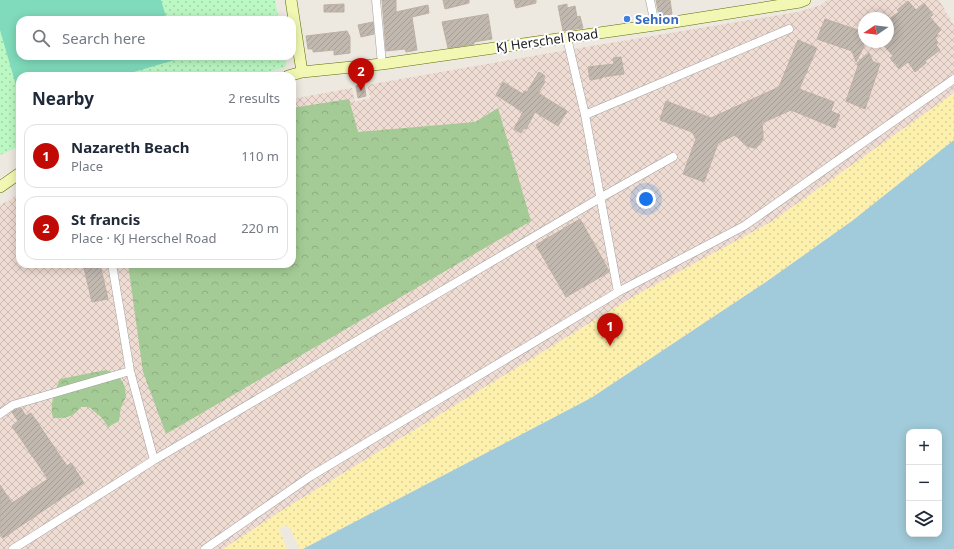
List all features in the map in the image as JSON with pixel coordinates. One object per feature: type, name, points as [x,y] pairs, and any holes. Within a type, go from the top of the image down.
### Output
[{"type":"main road","points":[[291,0],[293,16]]},
{"type":"main road","name":"KJ Herschel Road","points":[[296,74],[382,64],[567,38],[655,25],[766,4],[802,1]]},
{"type":"main road","points":[[296,33],[302,72]]},
{"type":"main road","points":[[0,187],[16,176]]},
{"type":"street","points":[[376,0],[382,64]]},
{"type":"street","points":[[650,0],[655,25]]},
{"type":"street","points":[[585,115],[789,28]]},
{"type":"street","points":[[567,38],[585,115],[618,292]]},
{"type":"street","points":[[204,549],[311,476],[618,292],[744,226],[954,79]]},
{"type":"street","points":[[13,549],[154,460],[600,198],[673,157]]},
{"type":"street","points":[[113,268],[130,371],[154,460]]},
{"type":"street","points":[[0,414],[13,405],[130,371]]},
{"type":"shaded area","points":[[827,0],[939,0],[954,26],[954,93],[771,222],[636,295],[281,511],[223,549],[0,549],[0,205],[16,195],[16,268],[296,268],[296,98],[352,88],[355,102],[370,98],[367,85],[798,12],[821,5]]},
{"type":"green space","points":[[0,0],[275,0],[278,16],[16,16],[16,60],[285,60],[286,67],[267,72],[16,72],[16,148],[0,155]]},
{"type":"green space","points":[[0,0],[161,0],[166,16],[16,16],[16,60],[175,60],[134,72],[16,72],[16,85],[0,30]]},
{"type":"green space","points":[[349,99],[358,132],[475,122],[498,108],[531,221],[166,434],[143,372],[129,268],[296,268],[296,107]]},
{"type":"green space","points":[[106,370],[118,374],[125,387],[126,397],[121,407],[119,421],[108,427],[102,418],[89,407],[80,407],[68,417],[53,418],[52,403],[60,379]]},
{"type":"sand","points":[[954,93],[954,140],[852,221],[766,282],[591,398],[303,549],[300,549],[290,528],[285,525],[279,529],[287,549],[223,549],[281,511],[636,295],[771,222]]},
{"type":"water","points":[[954,140],[954,549],[303,549],[591,398],[766,282],[852,221]]},
{"type":"building","points":[[382,0],[396,0],[396,12],[428,5],[429,13],[412,17],[417,50],[406,52],[405,49],[386,51]]},
{"type":"building","points":[[443,0],[469,0],[469,3],[445,9]]},
{"type":"building","points":[[514,0],[536,0],[536,3],[516,8]]},
{"type":"building","points":[[656,0],[670,0],[672,14],[659,16]]},
{"type":"building","points":[[908,1],[916,10],[924,3],[933,15],[930,17],[941,30],[935,38],[938,43],[936,45],[940,50],[925,61],[926,63],[915,72],[908,62],[899,69],[890,58],[893,56],[886,48],[894,48],[894,16],[899,12],[897,10]]},
{"type":"building","points":[[344,4],[344,12],[324,12],[324,5]]},
{"type":"building","points":[[567,4],[567,8],[575,6],[577,17],[580,16],[583,28],[563,31],[558,6]]},
{"type":"building","points":[[488,14],[492,39],[474,42],[474,44],[448,48],[442,22]]},
{"type":"building","points":[[825,19],[858,30],[858,48],[863,48],[856,62],[852,51],[817,39]]},
{"type":"building","points":[[373,22],[374,34],[361,37],[358,25]]},
{"type":"building","points":[[347,31],[350,37],[350,53],[334,55],[334,50],[313,52],[313,49],[308,49],[306,36]]},
{"type":"building","points":[[798,40],[817,48],[799,89],[834,102],[831,111],[840,115],[835,128],[791,110],[762,123],[763,139],[757,147],[754,148],[747,146],[735,135],[718,143],[704,182],[683,174],[696,139],[692,132],[660,120],[666,101],[711,118],[779,87]]},
{"type":"building","points":[[869,53],[873,62],[880,64],[865,109],[846,101],[858,66],[857,63]]},
{"type":"building","points":[[621,57],[624,74],[590,80],[588,67],[614,64],[613,58]]},
{"type":"building","points":[[539,72],[545,76],[543,81],[545,82],[538,93],[567,111],[558,126],[535,112],[526,129],[524,128],[521,133],[514,129],[523,112],[496,95],[503,82],[523,94],[524,91],[527,92]]},
{"type":"building","points":[[364,84],[366,96],[358,98],[356,86]]},
{"type":"building","points":[[580,219],[609,272],[566,297],[536,245]]},
{"type":"building","points":[[84,268],[101,268],[108,299],[92,302]]},
{"type":"building","points":[[21,408],[26,416],[31,413],[67,466],[71,463],[84,483],[3,538],[0,533],[0,485],[12,503],[48,479],[12,426],[18,421],[12,412]]},
{"type":"place","name":"Sehion","points":[[627,19]]},
{"type":"place","name":"St francis","points":[[361,91]]},
{"type":"place","name":"Nazareth Beach","points":[[610,346]]}]
